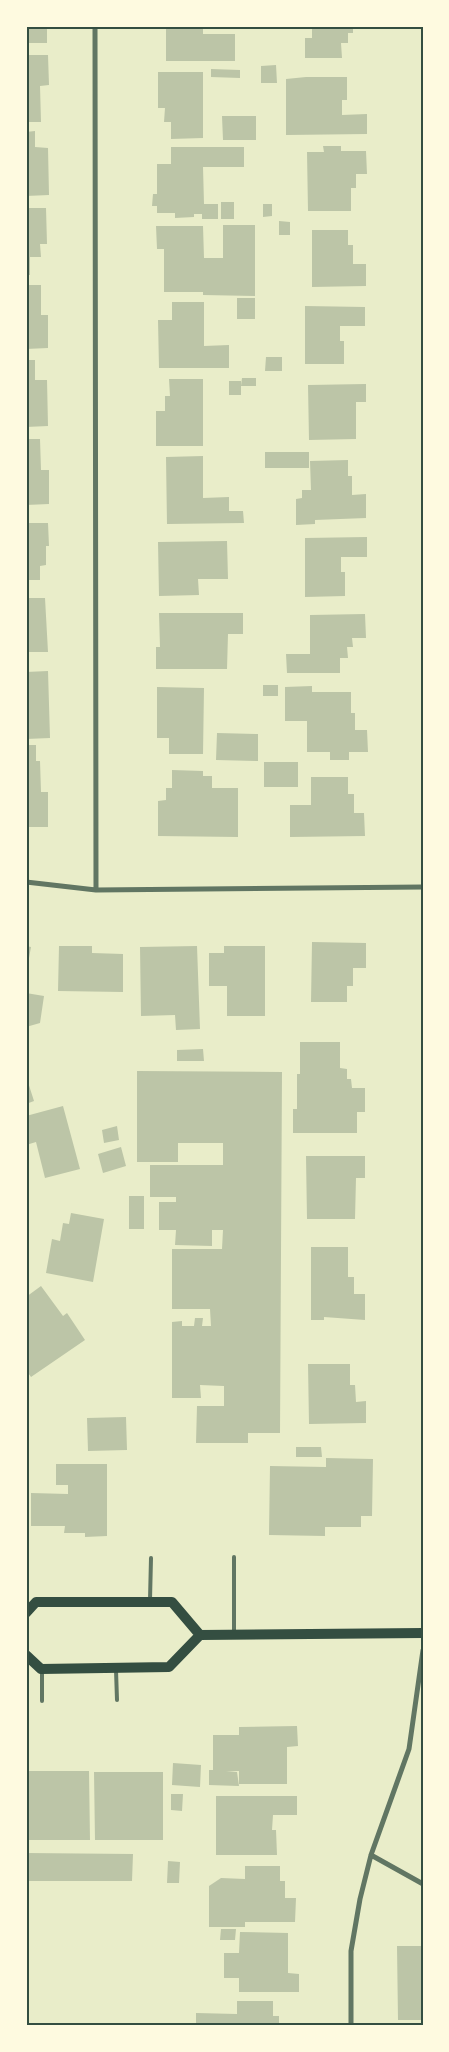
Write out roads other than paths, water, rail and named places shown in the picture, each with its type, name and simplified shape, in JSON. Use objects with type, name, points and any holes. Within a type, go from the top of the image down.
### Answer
[{"type":"main road","points":[[26,1613],[36,1602],[172,1602],[200,1635]]},
{"type":"main road","points":[[26,1655],[42,1668],[170,1667],[200,1635],[423,1633]]},
{"type":"street","points":[[96,26],[96,890]]},
{"type":"street","points":[[26,882],[96,890],[423,887]]},
{"type":"street","points":[[351,2026],[351,1951],[360,1899],[371,1855],[409,1749],[423,1650]]},
{"type":"street","points":[[371,1855],[423,1884]]},
{"type":"lane","points":[[234,1557],[234,1635]]},
{"type":"lane","points":[[150,1602],[151,1558]]},
{"type":"lane","points":[[42,1668],[42,1701]]},
{"type":"lane","points":[[116,1668],[117,1700]]}]
